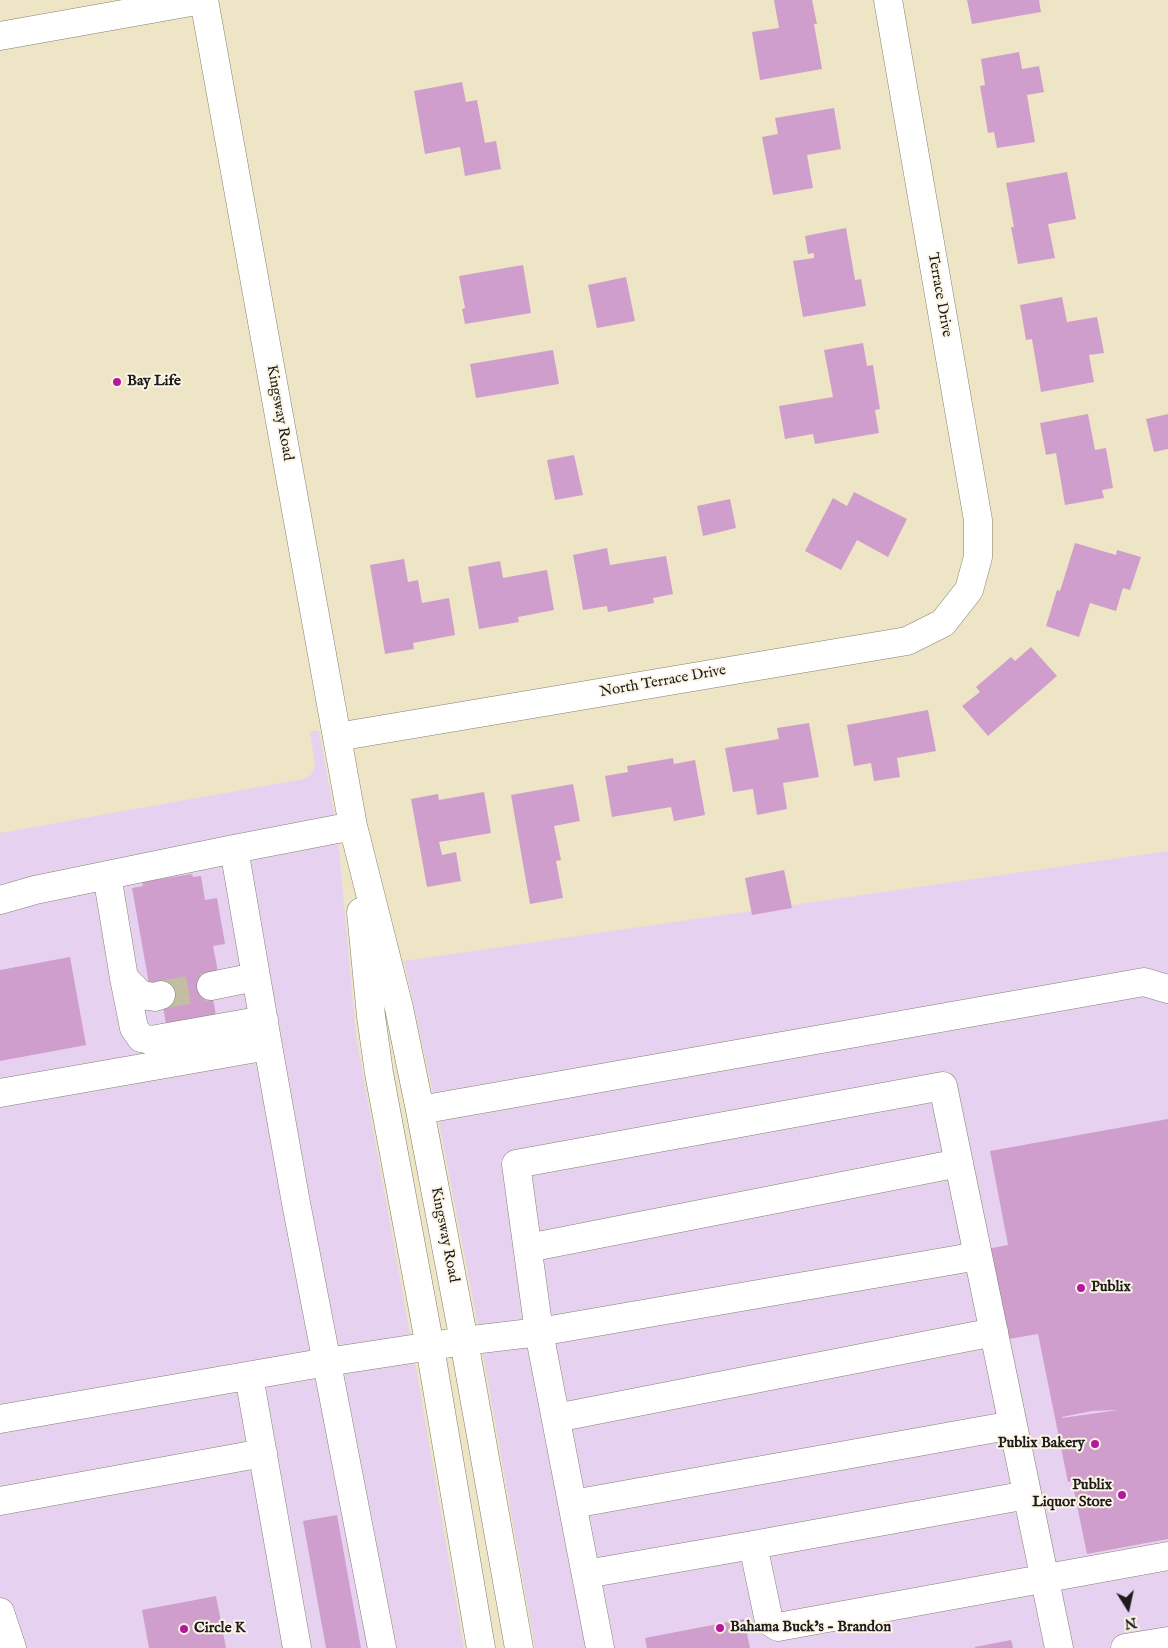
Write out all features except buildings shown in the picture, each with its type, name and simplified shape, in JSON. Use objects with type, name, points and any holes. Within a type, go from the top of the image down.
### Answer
[{"type":"street","points":[[0,36],[203,0]]},
{"type":"street","name":"Kingsway Road","points":[[203,0],[353,826],[399,1008],[420,1110],[519,1648]]},
{"type":"street","name":"Terrace Drive","points":[[888,0],[978,520],[978,557],[969,590]]},
{"type":"street","name":"North Terrace Drive","points":[[337,737],[907,641],[943,623],[969,590]]},
{"type":"street","points":[[0,900],[35,890],[353,826]]},
{"type":"street","name":"Kingsway Road","points":[[353,826],[374,1035],[430,1347],[481,1648]]},
{"type":"street","points":[[234,849],[255,978],[326,1362],[382,1648]]},
{"type":"street","points":[[107,875],[134,1028],[141,1038],[151,1040],[266,1033]]},
{"type":"street","points":[[124,978],[141,995],[155,997],[161,995]]},
{"type":"street","points":[[211,986],[255,978]]},
{"type":"street","points":[[420,1110],[1144,982],[1168,990]]},
{"type":"street","points":[[0,1093],[266,1033]]},
{"type":"street","points":[[600,1648],[539,1332],[516,1164],[943,1086],[1059,1648]]},
{"type":"street","points":[[528,1248],[959,1163]]},
{"type":"street","points":[[0,1420],[326,1362],[464,1341],[539,1332],[978,1256]]},
{"type":"street","points":[[556,1418],[994,1332]]},
{"type":"street","points":[[249,1376],[297,1648]]},
{"type":"street","points":[[572,1504],[1013,1425]]},
{"type":"street","points":[[0,1500],[263,1453]]},
{"type":"street","points":[[586,1574],[1027,1495]]},
{"type":"street","points":[[754,1545],[769,1621],[778,1627],[1168,1556]]},
{"type":"street","points":[[0,1612],[12,1648]]},
{"type":"street","points":[[1125,1648],[1168,1641]]},
{"type":"shaded area","points":[[310,731],[319,731],[337,828],[356,1036],[413,1350],[464,1648],[0,1648],[0,833],[304,779],[311,775],[315,766]]},
{"type":"shaded area","points":[[1168,851],[1168,1648],[535,1648],[477,1320],[436,1107],[404,961]]},
{"type":"tunnel","points":[[161,995],[211,986]]},
{"type":"place","name":"Bay Life","points":[[117,382]]},
{"type":"place","name":"Publix","points":[[1081,1288]]},
{"type":"place","name":"Publix Bakery","points":[[1095,1444]]},
{"type":"place","name":"Publix Liquor Store","points":[[1122,1495]]},
{"type":"place","name":"Bahama Buck's - Brandon","points":[[720,1628]]},
{"type":"place","name":"Circle K","points":[[184,1629]]}]
